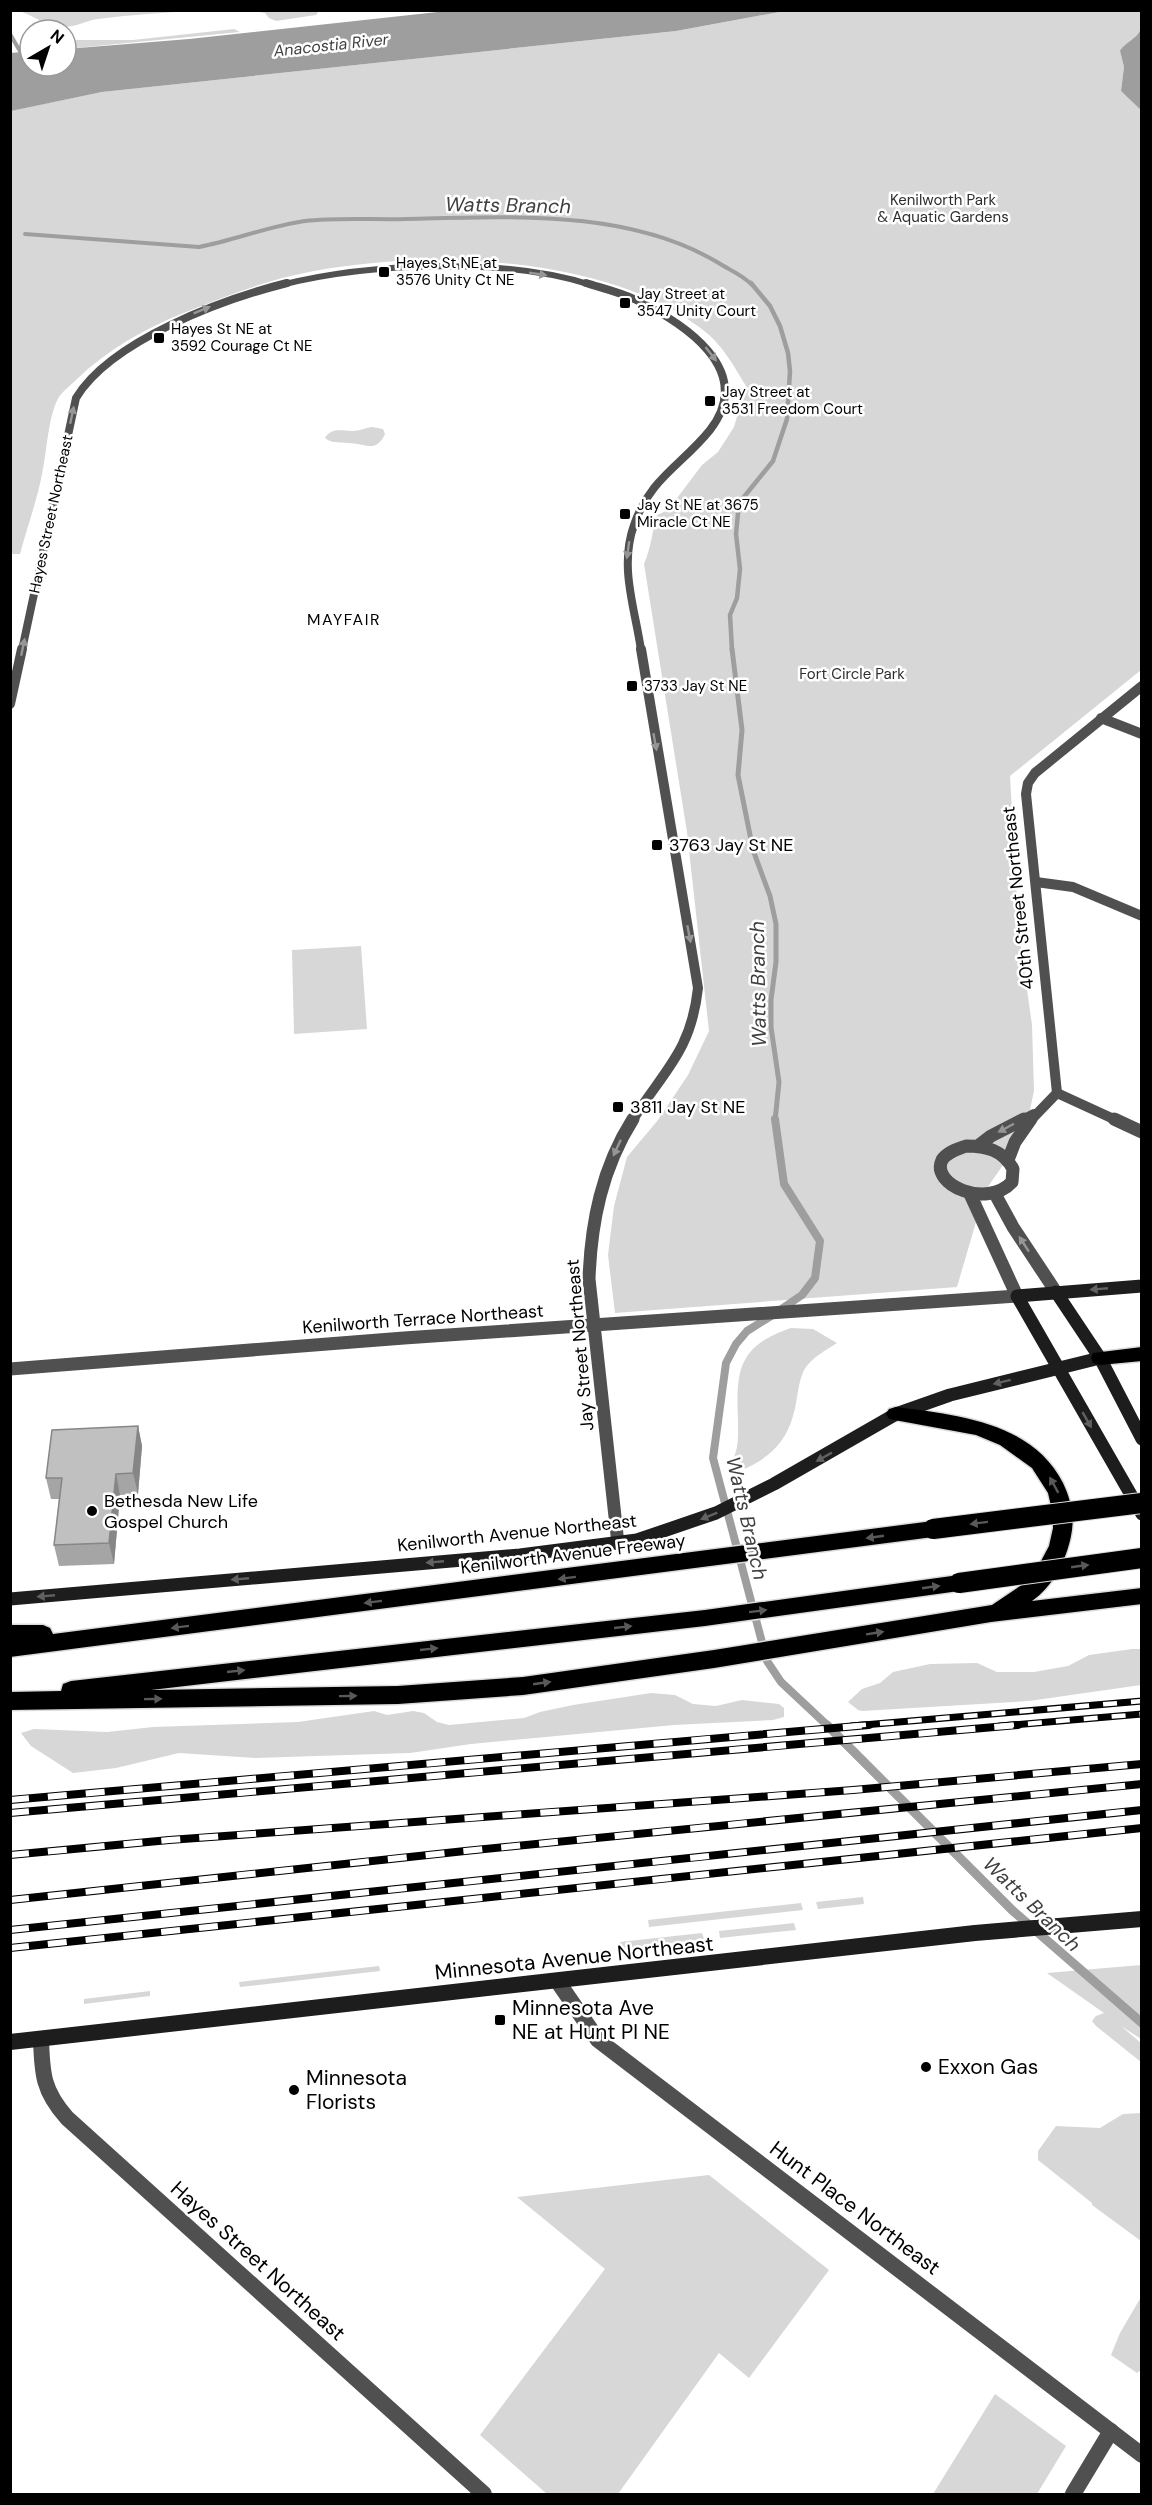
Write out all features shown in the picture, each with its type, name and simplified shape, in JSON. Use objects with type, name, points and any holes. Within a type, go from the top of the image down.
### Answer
[{"type":"highway","points":[[1100,1359],[1142,1354]]},
{"type":"highway","points":[[896,1414],[950,1421],[1007,1440],[1024,1451],[1052,1479],[1064,1509],[1060,1548],[1041,1583],[1018,1600],[991,1614]]},
{"type":"highway","name":"Kenilworth Avenue Freeway","points":[[10,1648],[1142,1503]]},
{"type":"highway","points":[[10,1696],[705,1618],[1142,1558]]},
{"type":"highway","points":[[10,1701],[398,1695],[523,1686],[714,1659],[991,1614],[1142,1596]]},
{"type":"highway","points":[[10,1634],[129,1633]]},
{"type":"main road","points":[[1142,1286],[1017,1296],[1142,1514]]},
{"type":"main road","points":[[1056,1292],[1100,1359],[1142,1440]]},
{"type":"main road","name":"Kenilworth Avenue Northeast","points":[[10,1599],[520,1555],[618,1544],[680,1527],[716,1513],[774,1484],[896,1414],[950,1395],[1100,1359]]},
{"type":"main road","name":"Minnesota Avenue Northeast","points":[[10,2042],[1005,1931],[1142,1919]]},
{"type":"street","name":"Hayes Street Northeast","points":[[10,704],[74,403],[85,384],[132,347],[174,322],[231,299],[288,283],[347,272],[408,267],[480,267],[544,275],[602,289],[647,306],[688,330],[714,356],[725,383],[722,409],[705,437],[669,469],[647,496]]},
{"type":"street","name":"Jay Street Northeast","points":[[618,1544],[589,1258],[594,1217],[604,1178],[627,1128],[646,1099],[674,1065],[686,1044],[697,1002],[693,955],[652,726],[636,612],[626,572],[632,530],[647,496]]},
{"type":"street","name":"40th Street Northeast","points":[[1057,1093],[1026,794],[1028,783],[1035,772],[1142,686]]},
{"type":"street","points":[[1101,718],[1142,734]]},
{"type":"street","points":[[1036,882],[1067,885],[1142,916]]},
{"type":"street","points":[[1008,1160],[1010,1150],[1036,1113],[1057,1093],[1142,1132]]},
{"type":"street","points":[[978,1146],[991,1136],[1036,1113]]},
{"type":"street","points":[[966,1146],[990,1149],[1008,1160],[1013,1167],[1014,1175],[1011,1183],[995,1194],[970,1194],[949,1184],[942,1176],[940,1168],[947,1154],[966,1146]]},
{"type":"street","points":[[970,1194],[1017,1296]]},
{"type":"street","points":[[995,1194],[1013,1227],[1056,1292]]},
{"type":"street","name":"Kenilworth Terrace Northeast","points":[[10,1369],[393,1339],[1017,1296]]},
{"type":"street","name":"Hunt Place Northeast","points":[[558,1982],[597,2040],[1142,2455]]},
{"type":"street","name":"Hayes Street Northeast","points":[[41,2039],[42,2073],[50,2099],[68,2118],[484,2494]]},
{"type":"street","points":[[1073,2494],[1111,2431]]},
{"type":"green space","points":[[19,11],[191,11],[98,19],[78,25],[78,18],[35,18]]},
{"type":"green space","points":[[252,11],[319,11],[316,15],[276,21],[265,13]]},
{"type":"green space","points":[[785,11],[1141,11],[1140,33],[1120,51],[1124,67],[1121,91],[1142,110],[1141,670],[1010,776],[1019,933],[1032,1025],[1034,1091],[1025,1133],[985,1191],[957,1287],[615,1313],[608,1255],[614,1206],[627,1157],[658,1120],[688,1075],[709,1031],[687,832],[644,564],[657,515],[668,510],[702,465],[718,452],[734,427],[746,386],[729,358],[714,340],[668,307],[622,287],[571,273],[517,264],[462,260],[356,265],[293,275],[231,294],[156,325],[100,359],[65,390],[59,397],[52,414],[40,484],[20,554],[11,554],[10,111],[102,92],[676,31]]},
{"type":"green space","points":[[234,29],[240,32],[78,48],[78,40],[133,40]]},
{"type":"green space","points":[[372,427],[383,429],[385,434],[382,440],[374,446],[333,442],[325,438],[334,431],[355,431]]},
{"type":"green space","points":[[361,946],[367,1029],[294,1034],[292,950]]},
{"type":"green space","points":[[791,1328],[813,1329],[837,1343],[815,1358],[804,1370],[793,1416],[781,1442],[768,1455],[744,1469],[738,1466],[734,1457],[738,1439],[738,1387],[744,1362],[750,1352],[760,1343]]},
{"type":"green space","points":[[1141,1649],[1141,1685],[1029,1701],[862,1711],[848,1702],[862,1689],[880,1683],[893,1672],[930,1664],[977,1663],[997,1672],[1034,1672],[1068,1666],[1089,1655]]},
{"type":"green space","points":[[651,1693],[675,1695],[693,1704],[716,1706],[742,1700],[779,1704],[784,1708],[784,1717],[773,1720],[674,1725],[471,1744],[410,1753],[255,1758],[179,1753],[116,1768],[73,1773],[31,1746],[21,1733],[34,1729],[107,1732],[153,1727],[298,1722],[374,1711],[387,1715],[413,1711],[424,1713],[437,1722],[449,1725],[524,1718],[573,1705]]},
{"type":"green space","points":[[863,1897],[864,1904],[818,1909],[816,1902]]},
{"type":"green space","points":[[801,1903],[803,1910],[649,1927],[648,1920]]},
{"type":"green space","points":[[794,1923],[796,1930],[720,1938],[719,1931]]},
{"type":"green space","points":[[702,1933],[704,1939],[621,1949],[620,1942]]},
{"type":"green space","points":[[1141,1965],[1141,2039],[1121,2026],[1141,2043],[1141,2062],[1092,2021],[1096,2016],[1104,2013],[1047,1973]]},
{"type":"green space","points":[[379,1966],[380,1971],[240,1987],[239,1982]]},
{"type":"green space","points":[[150,1991],[150,1996],[84,2004],[84,1999]]},
{"type":"green space","points":[[1142,2113],[1141,2241],[1092,2205],[1038,2160],[1038,2151],[1056,2126],[1100,2128],[1123,2114]]},
{"type":"green space","points":[[709,2175],[829,2270],[749,2378],[719,2353],[618,2494],[547,2494],[480,2435],[605,2269],[517,2197]]},
{"type":"green space","points":[[1141,2297],[1141,2370],[1137,2373],[1111,2355],[1120,2333]]},
{"type":"green space","points":[[995,2394],[1066,2446],[1037,2494],[933,2494]]},
{"type":"water","name":"Anacostia River","points":[[456,10],[785,11],[676,31],[102,92],[11,111],[11,53],[18,52],[18,78],[78,78],[78,48],[189,39]]},
{"type":"water","points":[[1141,28],[1142,110],[1121,91],[1124,67],[1120,51],[1138,35]]},
{"type":"building","name":"Bethesda New Life Gospel Church","points":[[138,1426],[133,1473],[116,1474],[109,1543],[54,1545],[62,1478],[46,1478],[52,1430]]},
{"type":"waterway","points":[[10,34],[18,48]]},
{"type":"waterway","name":"Watts Branch","points":[[25,234],[199,247],[278,226],[317,220],[486,217],[569,220],[648,233],[686,247],[738,274],[752,285]]},
{"type":"waterway","name":"Watts Branch","points":[[732,650],[730,615],[737,598],[740,569],[736,534],[739,503],[773,461],[787,419],[790,371],[788,353],[780,326],[770,306],[751,283]]},
{"type":"waterway","name":"Watts Branch","points":[[732,649],[742,730],[738,775],[753,850],[770,896],[776,924],[776,962],[771,1000],[771,1027],[779,1082],[775,1120]]},
{"type":"waterway","name":"Watts Branch","points":[[775,1120],[784,1184],[820,1241],[815,1278],[802,1295],[780,1310]]},
{"type":"waterway","name":"Watts Branch","points":[[771,1316],[747,1331],[736,1344],[726,1363],[713,1458],[767,1661],[781,1682],[828,1726]]},
{"type":"waterway","name":"Watts Branch","points":[[828,1726],[1012,1910],[1142,2023]]},
{"type":"railway","points":[[852,1726],[1142,1701]]},
{"type":"railway","points":[[1000,1726],[1142,1714]]},
{"type":"railway","points":[[10,1800],[869,1725]]},
{"type":"railway","points":[[10,1813],[1018,1725]]},
{"type":"railway","points":[[10,1855],[169,1840],[853,1790],[1142,1764]]},
{"type":"railway","points":[[10,1900],[465,1851],[1142,1784]]},
{"type":"railway","points":[[10,1930],[1142,1810]]},
{"type":"railway","points":[[10,1948],[1142,1828]]},
{"type":"place","name":"Hayes St NE at 3576 Unity Ct NE","points":[[384,272]]},
{"type":"place","name":"Jay Street at 3547 Unity Court","points":[[625,303]]},
{"type":"place","name":"Hayes St NE at 3592 Courage Ct NE","points":[[159,338]]},
{"type":"place","name":"Jay Street at 3531 Freedom Court","points":[[710,401]]},
{"type":"place","name":"Jay St NE at 3675 Miracle Ct NE","points":[[625,514]]},
{"type":"place","name":"3733 Jay St NE","points":[[632,686]]},
{"type":"place","name":"3763 Jay St NE","points":[[657,845]]},
{"type":"place","name":"3811 Jay St NE","points":[[618,1107]]},
{"type":"place","name":"Bethesda New Life Gospel Church","points":[[92,1511]]},
{"type":"place","name":"Minnesota Ave NE at Hunt Pl NE","points":[[500,2020]]},
{"type":"place","name":"Exxon Gas","points":[[926,2067]]},
{"type":"place","name":"Minnesota Florists","points":[[294,2090]]},
{"type":"district","name":"MAYFAIR","points":[[344,619]]},
{"type":"park label","name":"Kenilworth Park & Aquatic Gardens","points":[[943,208]]},
{"type":"park label","name":"Fort Circle Park","points":[[852,674]]}]
